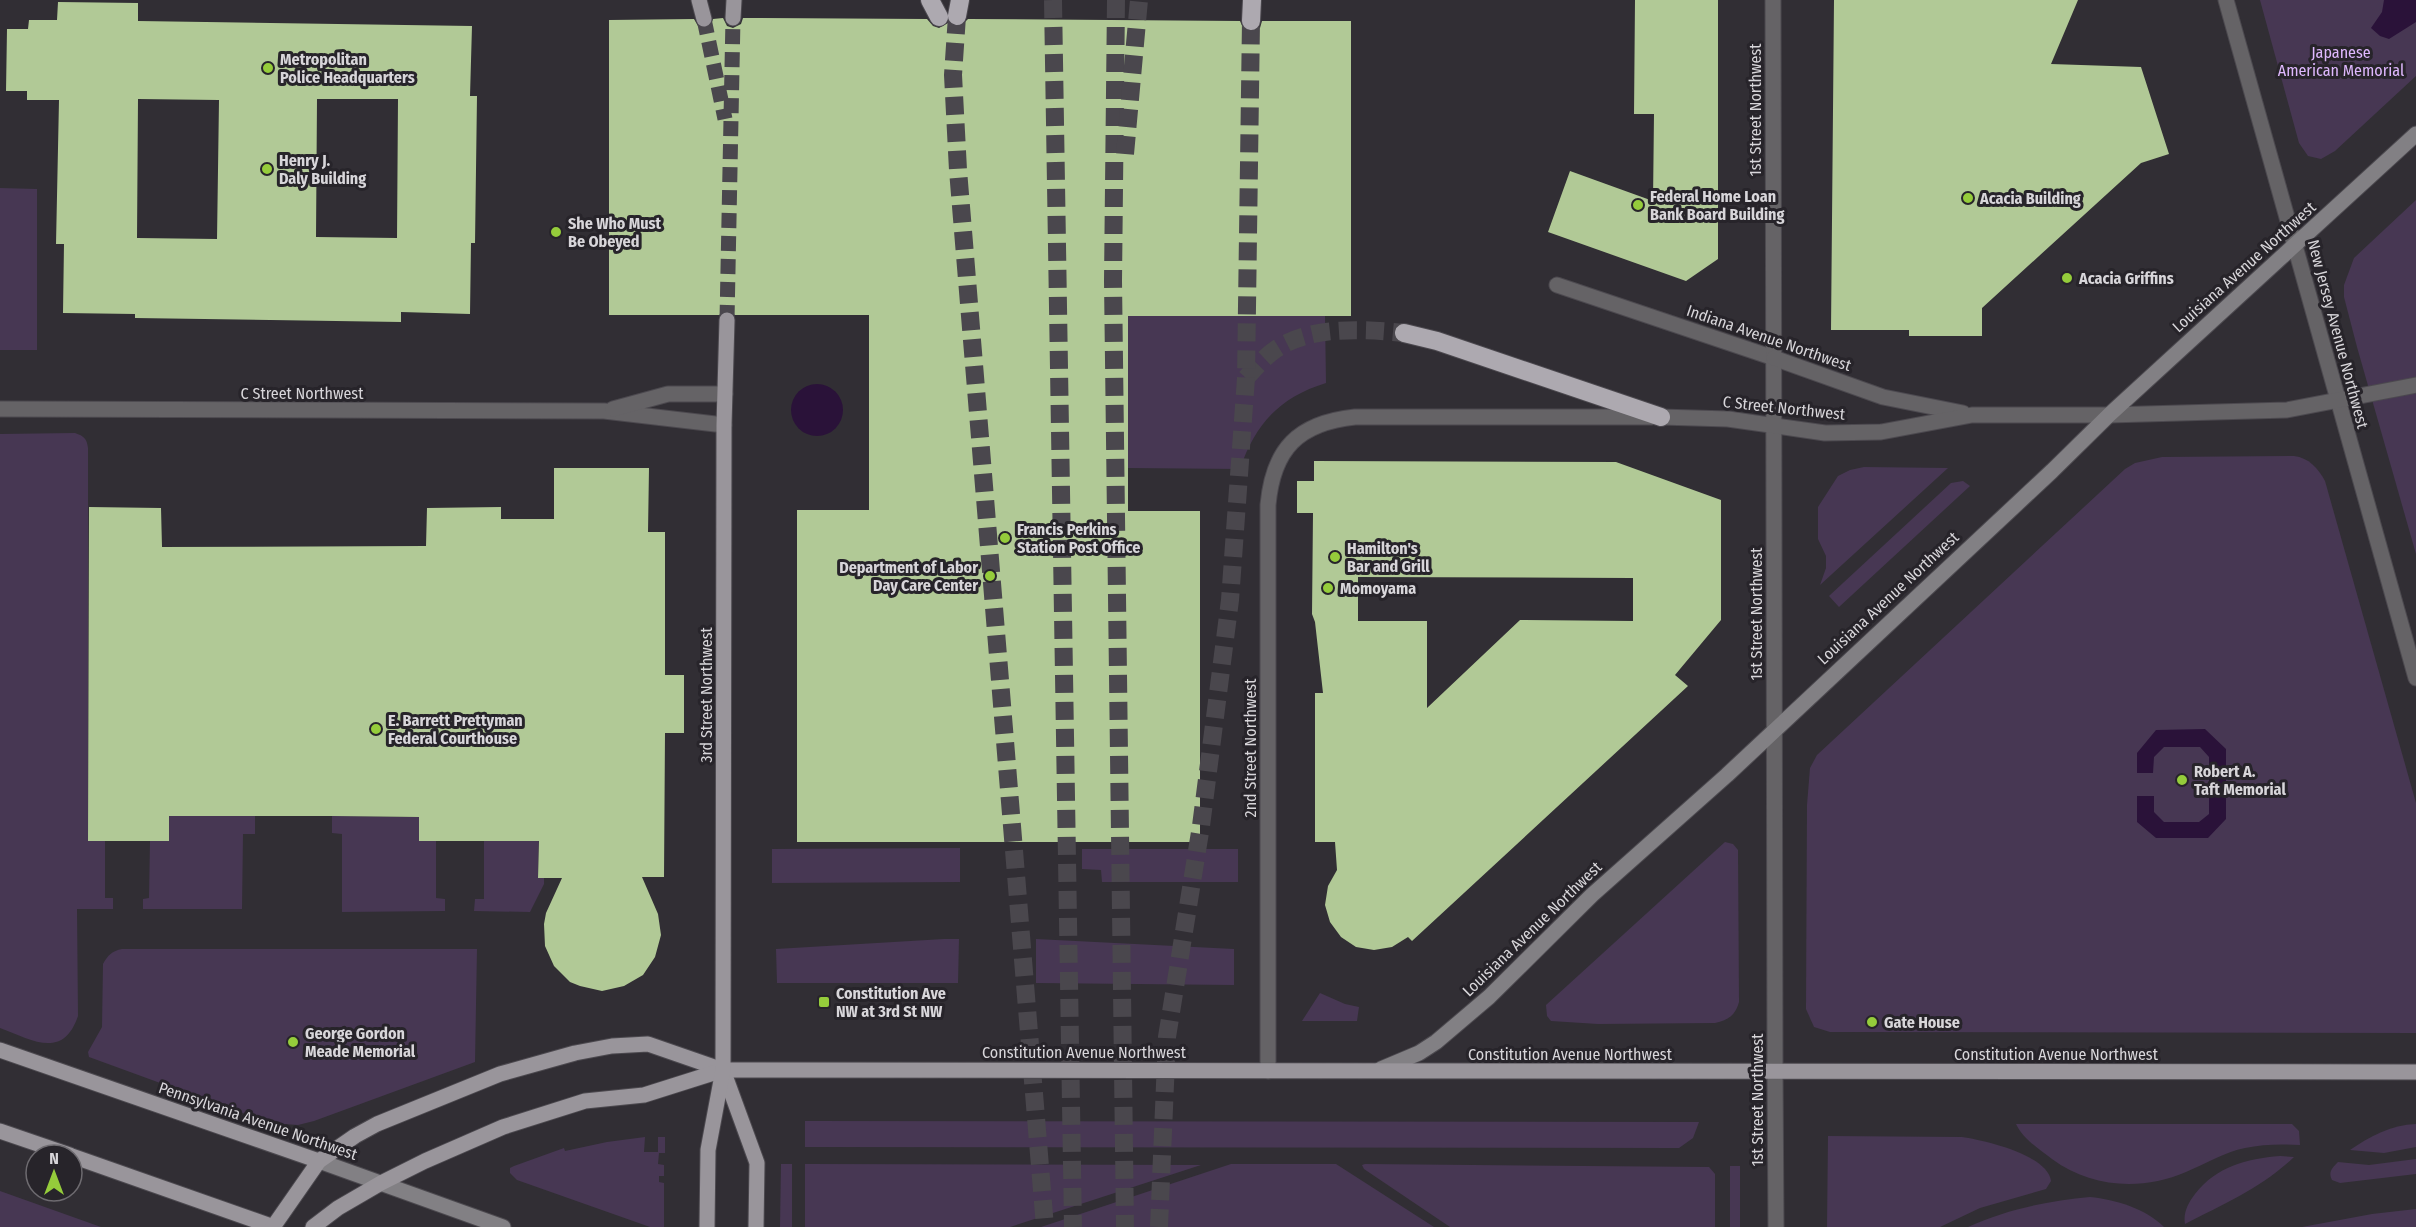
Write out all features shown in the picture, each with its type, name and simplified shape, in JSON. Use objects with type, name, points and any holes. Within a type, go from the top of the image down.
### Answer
[{"type":"highway","points":[[930,0],[952,11]]},
{"type":"highway","points":[[1251,21],[1252,0]]},
{"type":"highway","points":[[1404,333],[1437,340],[1661,417]]},
{"type":"main road","points":[[699,0],[704,19]]},
{"type":"main road","points":[[733,18],[734,0]]},
{"type":"main road","name":"Louisiana Avenue Northwest","points":[[1374,1072],[1396,1065],[1419,1053],[1452,1030],[1489,997],[1592,895],[2052,471],[2109,415],[2416,134]]},
{"type":"main road","name":"3rd Street Northwest","points":[[707,1227],[708,1150],[723,1070],[724,425],[727,320]]},
{"type":"main road","name":"Constitution Avenue Northwest","points":[[274,1227],[319,1161],[377,1124],[500,1074],[575,1053],[612,1046],[648,1044],[723,1070]]},
{"type":"main road","name":"Pennsylvania Avenue Northwest","points":[[0,1050],[503,1227]]},
{"type":"main road","name":"3rd Street Northwest","points":[[723,1070],[757,1163],[756,1227]]},
{"type":"main road","name":"Constitution Avenue Northwest","points":[[313,1227],[338,1208],[425,1161],[544,1113],[585,1101],[644,1095],[723,1070],[2416,1072]]},
{"type":"main road","points":[[0,1131],[36,1143]]},
{"type":"main road","points":[[84,1160],[274,1227]]},
{"type":"street","name":"1st Street Northwest","points":[[1773,0],[1776,1227]]},
{"type":"street","name":"New Jersey Avenue Northwest","points":[[2226,0],[2273,176],[2295,246],[2416,678]]},
{"type":"street","name":"Indiana Avenue Northwest","points":[[1557,285],[1883,397],[1972,415]]},
{"type":"street","name":"C Street Northwest","points":[[1300,434],[1324,422],[1355,417],[1661,417],[1728,419],[1825,433],[1881,432],[1972,415],[2109,415],[2287,410],[2416,385]]},
{"type":"street","name":"C Street Northwest","points":[[604,411],[668,394],[725,394]]},
{"type":"street","name":"C Street Northwest","points":[[0,409],[604,411],[724,425]]},
{"type":"street","name":"2nd Street Northwest","points":[[1268,1071],[1268,505],[1274,469],[1281,456],[1300,434]]},
{"type":"green space","name":"Japanese American Memorial","points":[[2260,0],[2416,0],[2416,76],[2335,151],[2321,159],[2308,156],[2299,143]]},
{"type":"green space","points":[[0,188],[37,189],[37,350],[0,350]]},
{"type":"green space","points":[[2416,200],[2416,554],[2357,347],[2344,297],[2344,285],[2354,258]]},
{"type":"green space","points":[[1128,316],[1325,316],[1326,383],[1295,396],[1271,414],[1253,439],[1240,469],[1128,468]]},
{"type":"green space","points":[[75,433],[84,438],[88,448],[88,840],[105,841],[105,898],[113,898],[113,909],[77,909],[78,1016],[72,1030],[64,1038],[45,1043],[0,1028],[0,434]]},
{"type":"green space","points":[[2294,456],[2312,464],[2325,481],[2416,803],[2416,1033],[1830,1032],[1814,1027],[1806,1009],[1807,805],[1810,768],[1817,755],[2125,469],[2135,463],[2162,457]]},
{"type":"green space","points":[[1864,467],[1948,468],[1820,585],[1826,568],[1826,556],[1818,539],[1818,507],[1838,476]]},
{"type":"green space","points":[[1963,481],[1970,486],[1839,607],[1829,596],[1951,483]]},
{"type":"green space","points":[[169,816],[255,816],[255,834],[243,834],[242,909],[143,909],[143,899],[149,898],[150,841],[169,840]]},
{"type":"green space","points":[[332,816],[419,817],[420,841],[436,841],[436,898],[445,899],[445,911],[342,912],[342,834],[332,833]]},
{"type":"green space","points":[[501,831],[539,832],[538,878],[544,878],[544,884],[530,912],[474,911],[475,899],[484,899],[484,841],[500,841]]},
{"type":"green space","points":[[1725,842],[1733,844],[1738,850],[1739,1002],[1733,1014],[1715,1023],[1598,1024],[1551,1021],[1547,1016],[1546,1005]]},
{"type":"green space","points":[[960,848],[960,882],[772,883],[772,849]]},
{"type":"green space","points":[[1082,849],[1238,849],[1238,882],[1102,882],[1101,870],[1082,869]]},
{"type":"green space","points":[[959,939],[958,983],[777,983],[776,949]]},
{"type":"green space","points":[[1036,939],[1234,949],[1234,985],[1036,983]]},
{"type":"green space","points":[[122,949],[477,949],[475,1062],[314,1121],[298,1125],[270,1123],[89,1057],[88,1052],[102,1027],[103,964],[111,954]]},
{"type":"green space","points":[[1320,993],[1345,1004],[1359,1007],[1357,1021],[1302,1021]]},
{"type":"green space","points":[[805,1121],[1699,1122],[1693,1138],[1679,1148],[805,1147]]},
{"type":"green space","points":[[2016,1124],[2292,1124],[2299,1131],[2300,1145],[2245,1148],[2169,1178],[2135,1184],[2117,1184],[2083,1176],[2067,1169],[2032,1143]]},
{"type":"green space","points":[[2416,1124],[2416,1147],[2384,1153],[2350,1150],[2381,1132]]},
{"type":"green space","points":[[1828,1136],[1972,1139],[1999,1145],[2027,1156],[2047,1172],[2051,1181],[2046,1189],[1980,1208],[1940,1227],[1827,1227]]},
{"type":"green space","points":[[645,1137],[644,1152],[658,1152],[658,1137],[665,1137],[665,1153],[659,1153],[658,1164],[664,1165],[664,1176],[659,1176],[659,1182],[664,1183],[664,1227],[650,1227],[517,1180],[510,1173],[510,1168],[514,1166],[564,1148],[565,1151]]},
{"type":"green space","points":[[2280,1156],[2294,1157],[2256,1186],[2185,1224],[2185,1212],[2190,1201],[2213,1177],[2223,1170],[2244,1162]]},
{"type":"green space","points":[[2416,1159],[2416,1174],[2340,1183],[2332,1180],[2330,1175],[2338,1162],[2369,1165]]},
{"type":"green space","points":[[781,1164],[792,1164],[792,1227],[780,1227]]},
{"type":"green space","points":[[805,1164],[1201,1165],[1010,1227],[805,1227]]},
{"type":"green space","points":[[1231,1164],[1336,1164],[1434,1227],[1041,1227]]},
{"type":"green space","points":[[1362,1165],[1709,1167],[1715,1174],[1715,1227],[1450,1227],[1364,1169]]},
{"type":"green space","points":[[1730,1166],[1740,1166],[1740,1227],[1730,1227]]},
{"type":"green space","points":[[0,1191],[24,1200],[24,1203],[34,1203],[101,1227],[0,1227]]},
{"type":"green space","points":[[2090,1197],[2130,1206],[2148,1215],[2164,1227],[1968,1227],[1998,1215],[2028,1207]]},
{"type":"green space","points":[[2416,1209],[2416,1227],[2302,1227],[2372,1214]]},
{"type":"shaded area","points":[[2384,0],[2416,0],[2416,22],[2389,39],[2380,36],[2371,28],[2382,12]]},
{"type":"shaded area","points":[[812,384],[822,384],[831,388],[839,396],[843,410],[839,424],[831,432],[822,436],[812,436],[803,432],[795,424],[791,415],[791,405],[795,396],[803,388]]},
{"type":"shaded area","points":[[2205,729],[2226,749],[2226,819],[2208,838],[2156,838],[2137,822],[2137,796],[2154,796],[2154,812],[2164,822],[2199,822],[2209,814],[2209,757],[2200,747],[2164,747],[2154,757],[2153,773],[2137,773],[2137,753],[2156,730]]},
{"type":"building","name":"Federal Home Loan Bank Board Building","points":[[1635,0],[1718,0],[1718,259],[1686,281],[1548,232],[1570,171],[1653,201],[1654,114],[1634,114]]},
{"type":"building","name":"Acacia Building","points":[[1834,0],[2078,0],[2051,64],[2141,67],[2169,154],[2141,163],[1982,308],[1982,336],[1909,336],[1909,330],[1831,330]]},
{"type":"building","name":"Henry J. Daly Building","points":[[58,2],[138,3],[138,21],[472,26],[470,96],[477,96],[475,243],[471,243],[470,314],[401,312],[401,322],[135,318],[135,314],[63,313],[64,244],[56,244],[59,100],[27,100],[27,91],[6,91],[7,29],[28,29],[29,20],[57,20]],"holes":[[[138,99],[219,100],[217,239],[137,238]],[[317,99],[398,99],[397,238],[316,237]]]},
{"type":"building","points":[[723,18],[727,26],[733,28],[741,24],[743,18],[927,19],[933,26],[939,28],[948,23],[954,27],[960,27],[968,19],[1240,21],[1244,30],[1251,32],[1260,28],[1262,21],[1351,21],[1351,316],[1128,316],[1128,511],[1200,511],[1200,842],[797,842],[797,510],[869,510],[869,315],[735,315],[727,310],[719,315],[609,315],[609,20],[694,19],[698,26],[706,28],[711,25],[713,19]]},
{"type":"building","points":[[1314,461],[1616,462],[1721,500],[1721,620],[1675,675],[1688,686],[1412,941],[1408,937],[1392,947],[1374,950],[1356,947],[1341,937],[1330,922],[1325,905],[1328,886],[1337,870],[1335,842],[1315,842],[1315,693],[1323,693],[1315,622],[1312,614],[1313,513],[1297,513],[1297,481],[1314,481]],"holes":[[[1358,577],[1633,578],[1633,621],[1520,620],[1427,708],[1427,621],[1358,621]]]},
{"type":"building","name":"E. Barrett Prettyman Federal Courthouse","points":[[554,468],[649,468],[648,532],[665,532],[665,675],[684,675],[684,733],[665,733],[664,877],[642,877],[658,914],[661,935],[655,957],[643,975],[624,986],[602,991],[570,982],[554,966],[545,946],[544,924],[546,913],[562,878],[538,878],[539,841],[419,841],[419,817],[169,816],[169,841],[88,841],[89,507],[161,508],[162,547],[426,546],[427,508],[501,507],[501,519],[554,519]]},
{"type":"tunnel","points":[[1053,0],[1073,1227]]},
{"type":"tunnel","points":[[1116,0],[1113,281],[1125,1227]]},
{"type":"tunnel","points":[[1125,154],[1139,0]]},
{"type":"tunnel","points":[[957,16],[953,75],[958,170],[1045,1227]]},
{"type":"tunnel","points":[[727,320],[733,18]]},
{"type":"tunnel","points":[[704,19],[725,119]]},
{"type":"tunnel","points":[[1159,1227],[1167,1037],[1201,826],[1230,600],[1246,378],[1251,21]]},
{"type":"tunnel","points":[[1246,378],[1272,352],[1302,337],[1353,330],[1404,333]]},
{"type":"place","name":"Metropolitan Police Headquarters","points":[[268,68]]},
{"type":"place","name":"Henry J. Daly Building","points":[[267,169]]},
{"type":"place","name":"Acacia Building","points":[[1968,198]]},
{"type":"place","name":"Federal Home Loan Bank Board Building","points":[[1638,205]]},
{"type":"place","name":"She Who Must Be Obeyed","points":[[556,232]]},
{"type":"place","name":"Acacia Griffins","points":[[2067,278]]},
{"type":"place","name":"Francis Perkins Station Post Office","points":[[1005,538]]},
{"type":"place","name":"Hamilton's Bar and Grill","points":[[1335,557]]},
{"type":"place","name":"Department of Labor Day Care Center","points":[[990,576]]},
{"type":"place","name":"Momoyama","points":[[1328,588]]},
{"type":"place","name":"E. Barrett Prettyman Federal Courthouse","points":[[376,729]]},
{"type":"place","name":"Robert A. Taft Memorial","points":[[2182,780]]},
{"type":"place","name":"Constitution Ave NW at 3rd St NW","points":[[824,1002]]},
{"type":"place","name":"Gate House","points":[[1872,1022]]},
{"type":"place","name":"George Gordon Meade Memorial","points":[[293,1042]]}]
